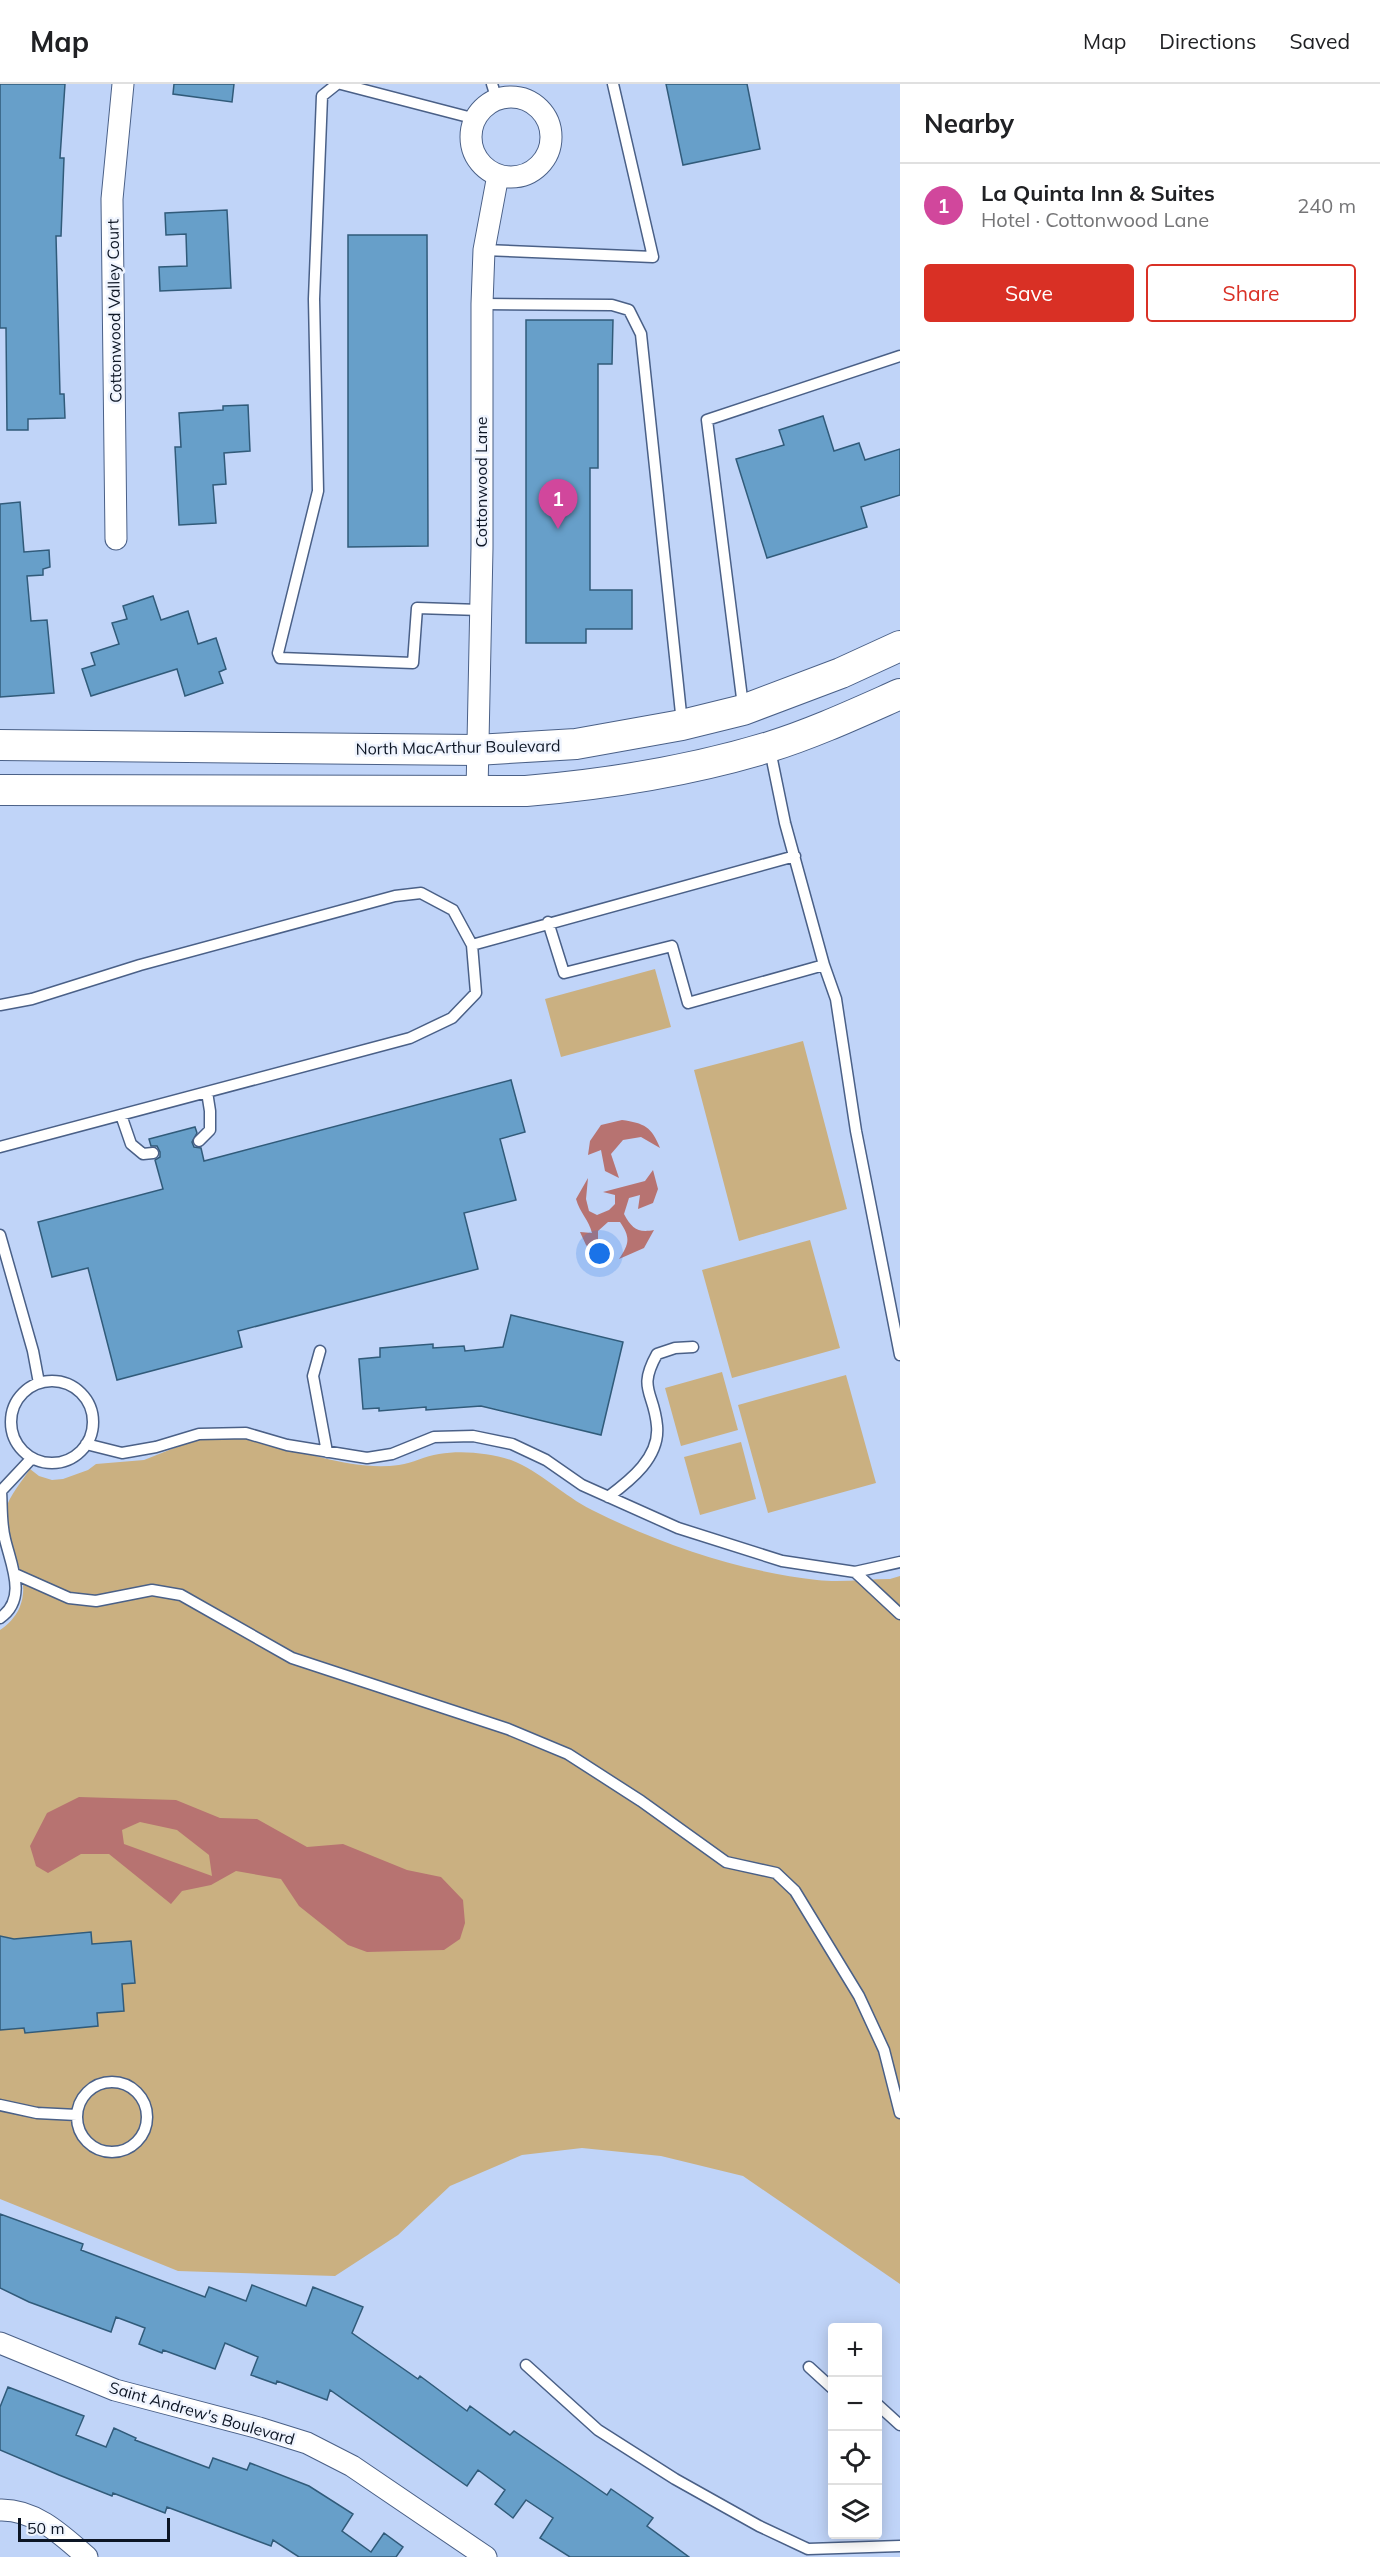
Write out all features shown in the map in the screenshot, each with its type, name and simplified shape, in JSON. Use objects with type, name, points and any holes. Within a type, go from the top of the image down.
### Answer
[{"type":"main road","name":"North MacArthur Boulevard","points":[[0,745],[476,750],[576,744],[682,725],[743,710],[841,674],[900,646]]},
{"type":"main road","points":[[0,790],[526,791],[629,780],[717,761],[769,747],[824,728],[900,694]]},
{"type":"street","name":"Cottonwood Valley Court","points":[[116,539],[112,199],[123,84]]},
{"type":"street","points":[[494,92],[522,98],[533,104],[543,113],[549,124],[551,136],[549,149],[544,160],[535,170],[511,177],[498,175],[486,168],[477,158],[472,145],[472,132],[476,119],[494,92]]},
{"type":"street","name":"Cottonwood Lane","points":[[477,791],[482,304],[484,250],[498,175]]},
{"type":"street","name":"Saint Andrew's Boulevard","points":[[0,2343],[115,2390],[307,2443],[352,2466],[486,2557]]},
{"type":"street","points":[[0,2510],[12,2510],[52,2526],[87,2557]]},
{"type":"lane","points":[[476,119],[339,84],[322,96],[314,299],[318,491],[278,653],[280,658],[413,663],[417,608],[480,610]]},
{"type":"lane","points":[[484,250],[653,257],[613,84]]},
{"type":"lane","points":[[482,304],[612,305],[629,310],[641,334],[682,725]]},
{"type":"lane","points":[[743,710],[707,420],[900,356]]},
{"type":"lane","points":[[769,747],[785,823],[824,965],[836,999],[856,1131],[900,1355]]},
{"type":"lane","points":[[472,945],[548,922],[795,856]]},
{"type":"lane","points":[[0,1005],[32,999],[140,965],[394,896],[421,893],[453,910],[472,945],[476,993],[452,1018],[410,1038],[0,1147]]},
{"type":"lane","points":[[548,922],[564,973],[672,946],[688,1003],[824,965]]},
{"type":"lane","points":[[199,1141],[210,1130],[207,1092]]},
{"type":"lane","points":[[121,1115],[131,1144],[143,1154],[153,1153]]},
{"type":"lane","points":[[0,1235],[33,1351],[39,1383]]},
{"type":"lane","points":[[608,1497],[630,1481],[644,1466],[653,1447],[657,1427],[646,1385],[650,1366],[657,1354],[675,1348],[693,1347]]},
{"type":"lane","points":[[320,1351],[313,1376],[327,1452]]},
{"type":"lane","points":[[51,1380],[64,1382],[75,1388],[84,1396],[93,1420],[86,1444],[68,1460],[43,1462],[32,1458],[21,1449],[14,1438],[11,1418],[18,1399],[27,1389],[51,1380]]},
{"type":"lane","points":[[86,1444],[122,1453],[156,1447],[199,1434],[246,1433],[327,1452],[367,1458],[392,1454],[434,1437],[473,1436],[512,1443],[546,1460],[582,1485],[678,1528],[782,1561],[855,1572],[900,1562]]},
{"type":"lane","points":[[0,1618],[9,1612],[17,1583],[4,1537],[1,1491],[32,1458]]},
{"type":"lane","points":[[855,1572],[900,1614]]},
{"type":"lane","points":[[15,1574],[69,1598],[96,1601],[152,1590],[181,1596],[292,1659],[497,1725],[568,1754],[641,1801],[726,1862],[777,1873],[795,1891],[859,1996],[884,2050],[900,2113]]},
{"type":"lane","points":[[116,2082],[135,2091],[143,2100],[147,2116],[146,2128],[133,2146],[123,2151],[106,2152],[88,2143],[80,2133],[76,2115],[80,2103],[90,2089],[102,2083],[116,2082]]},
{"type":"lane","points":[[0,2104],[37,2113],[76,2115]]},
{"type":"lane","points":[[526,2365],[598,2430],[675,2479],[759,2526],[808,2549],[900,2542]]},
{"type":"lane","points":[[809,2367],[828,2384]]},
{"type":"lane","points":[[882,2409],[900,2425]]},
{"type":"shaded area","points":[[655,969],[671,1027],[561,1057],[545,999]]},
{"type":"shaded area","points":[[803,1041],[847,1209],[739,1241],[694,1070]]},
{"type":"shaded area","points":[[622,1120],[646,1127],[654,1135],[660,1148],[641,1137],[623,1140],[611,1154],[619,1178],[605,1171],[601,1150],[588,1155],[590,1141],[601,1125]]},
{"type":"shaded area","points":[[653,1170],[658,1189],[653,1203],[638,1209],[640,1195],[629,1198],[624,1214],[636,1229],[654,1230],[644,1248],[619,1259],[627,1245],[626,1232],[620,1222],[608,1222],[598,1231],[598,1242],[607,1252],[606,1266],[586,1245],[580,1232],[592,1233],[576,1199],[588,1178],[586,1199],[589,1211],[597,1215],[609,1210],[615,1204],[615,1195],[603,1192],[645,1181]]},
{"type":"shaded area","points":[[810,1240],[840,1348],[732,1378],[702,1270]]},
{"type":"shaded area","points":[[722,1372],[738,1430],[681,1446],[665,1388]]},
{"type":"shaded area","points":[[846,1375],[876,1483],[768,1513],[738,1405]]},
{"type":"shaded area","points":[[202,1437],[257,1440],[332,1460],[365,1465],[399,1465],[448,1453],[466,1452],[494,1456],[522,1465],[592,1510],[619,1523],[702,1555],[759,1570],[826,1581],[890,1579],[900,1576],[900,2284],[743,2176],[661,2156],[582,2148],[522,2155],[450,2186],[398,2235],[335,2276],[178,2271],[0,2199],[0,1630],[15,1615],[23,1596],[23,1583],[5,1522],[6,1509],[30,1469],[39,1476],[52,1480],[63,1479],[88,1470],[96,1464],[144,1460]]},
{"type":"shaded area","points":[[741,1442],[756,1499],[700,1515],[684,1457]]},
{"type":"shaded area","points":[[79,1797],[176,1800],[220,1818],[257,1819],[307,1847],[343,1844],[407,1870],[441,1877],[463,1900],[465,1923],[460,1939],[444,1950],[367,1952],[348,1945],[299,1906],[281,1879],[236,1871],[211,1885],[182,1891],[171,1904],[109,1854],[81,1854],[48,1873],[36,1866],[30,1846],[47,1813]],"holes":[[[140,1822],[177,1830],[209,1855],[212,1876],[124,1844],[122,1830]]]},
{"type":"building","points":[[0,84],[65,84],[60,158],[64,158],[61,236],[56,236],[60,394],[64,394],[65,418],[28,419],[28,430],[7,430],[6,328],[0,328]]},
{"type":"building","points":[[174,84],[234,84],[232,102],[173,94]]},
{"type":"building","points":[[666,84],[747,84],[760,149],[683,165]]},
{"type":"building","points":[[227,210],[231,288],[160,291],[159,267],[187,266],[186,234],[166,235],[165,213]]},
{"type":"building","points":[[348,235],[427,235],[428,546],[348,547]]},
{"type":"building","points":[[526,320],[613,320],[612,364],[598,364],[598,468],[590,468],[590,590],[632,590],[632,629],[586,629],[586,643],[526,643]]},
{"type":"building","points":[[248,405],[250,451],[224,453],[226,484],[213,485],[216,523],[179,525],[175,447],[181,447],[179,413],[223,410],[223,406]]},
{"type":"building","points":[[823,416],[834,451],[859,443],[865,460],[900,449],[900,495],[861,507],[867,527],[767,558],[736,459],[784,445],[779,430]]},
{"type":"building","points":[[20,502],[24,552],[49,550],[50,567],[43,569],[43,575],[27,576],[31,621],[47,620],[54,693],[0,697],[0,504]]},
{"type":"building","points":[[153,596],[161,620],[188,611],[198,644],[216,638],[226,669],[219,672],[223,683],[185,696],[177,669],[91,696],[82,669],[95,665],[91,653],[119,644],[112,623],[127,619],[123,606]]},
{"type":"building","points":[[511,1080],[525,1132],[500,1139],[516,1200],[464,1213],[478,1269],[238,1331],[242,1347],[117,1380],[88,1268],[52,1277],[38,1222],[163,1189],[155,1160],[160,1157],[160,1152],[157,1146],[151,1146],[149,1139],[195,1127],[197,1133],[192,1142],[194,1147],[201,1148],[204,1161]]},
{"type":"building","points":[[511,1315],[623,1342],[601,1435],[481,1406],[426,1410],[426,1407],[379,1411],[379,1408],[363,1409],[359,1359],[380,1357],[380,1348],[433,1344],[433,1348],[464,1346],[465,1351],[503,1347]]},
{"type":"building","points":[[91,1932],[92,1944],[131,1941],[135,1983],[122,1984],[124,2011],[97,2013],[98,2026],[25,2033],[24,2028],[0,2030],[0,1936],[14,1939]]},
{"type":"building","points":[[0,2214],[83,2244],[81,2250],[205,2297],[209,2287],[246,2301],[252,2285],[306,2306],[313,2287],[363,2307],[352,2333],[418,2379],[420,2376],[467,2411],[470,2406],[510,2435],[514,2431],[607,2495],[611,2489],[653,2518],[647,2526],[689,2557],[570,2557],[540,2538],[553,2518],[526,2500],[513,2518],[495,2504],[505,2490],[478,2470],[467,2486],[330,2390],[327,2400],[277,2381],[276,2384],[251,2375],[258,2357],[225,2343],[215,2369],[163,2350],[162,2353],[139,2344],[145,2328],[116,2317],[111,2332],[29,2302],[0,2288]]},
{"type":"building","points":[[8,2387],[84,2416],[76,2435],[106,2447],[114,2428],[136,2438],[135,2440],[209,2468],[213,2458],[247,2470],[250,2463],[309,2486],[353,2514],[342,2531],[371,2552],[384,2533],[403,2547],[396,2557],[299,2557],[273,2540],[271,2546],[167,2507],[165,2513],[113,2493],[112,2496],[59,2475],[0,2450],[0,2407]]},
{"type":"place","name":"La Quinta Inn & Suites","points":[[558,529]]}]
